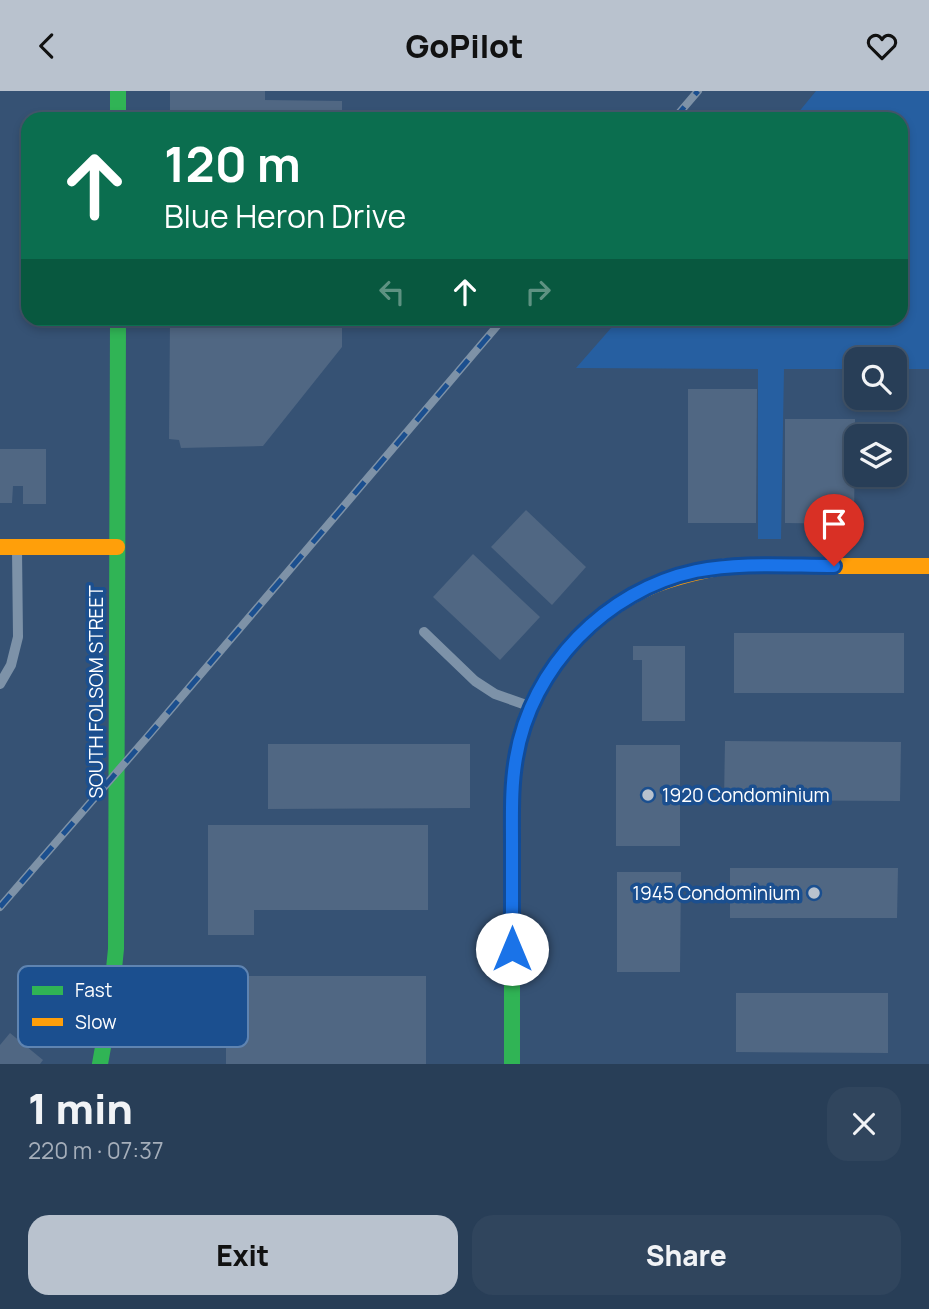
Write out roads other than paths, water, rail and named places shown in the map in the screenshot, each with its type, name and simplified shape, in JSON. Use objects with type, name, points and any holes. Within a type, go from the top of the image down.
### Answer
[{"type":"street","points":[[118,91],[118,112]]},
{"type":"street","name":"SOUTH FOLSOM STREET","points":[[114,966],[118,326]]},
{"type":"street","points":[[0,547],[117,547]]},
{"type":"street","points":[[512,1064],[512,788],[516,757],[524,725],[537,694],[576,639],[604,614],[632,595],[695,571],[728,566],[929,566]]},
{"type":"lane","points":[[0,684],[11,665],[18,637],[17,547]]},
{"type":"lane","points":[[424,632],[475,681],[495,694],[532,707]]},
{"type":"railway","points":[[680,112],[698,91]]},
{"type":"railway","points":[[0,907],[497,326]]},
{"type":"place","name":"1920 Condominium","points":[[648,795]]},
{"type":"place","name":"1945 Condominium","points":[[814,893]]}]
